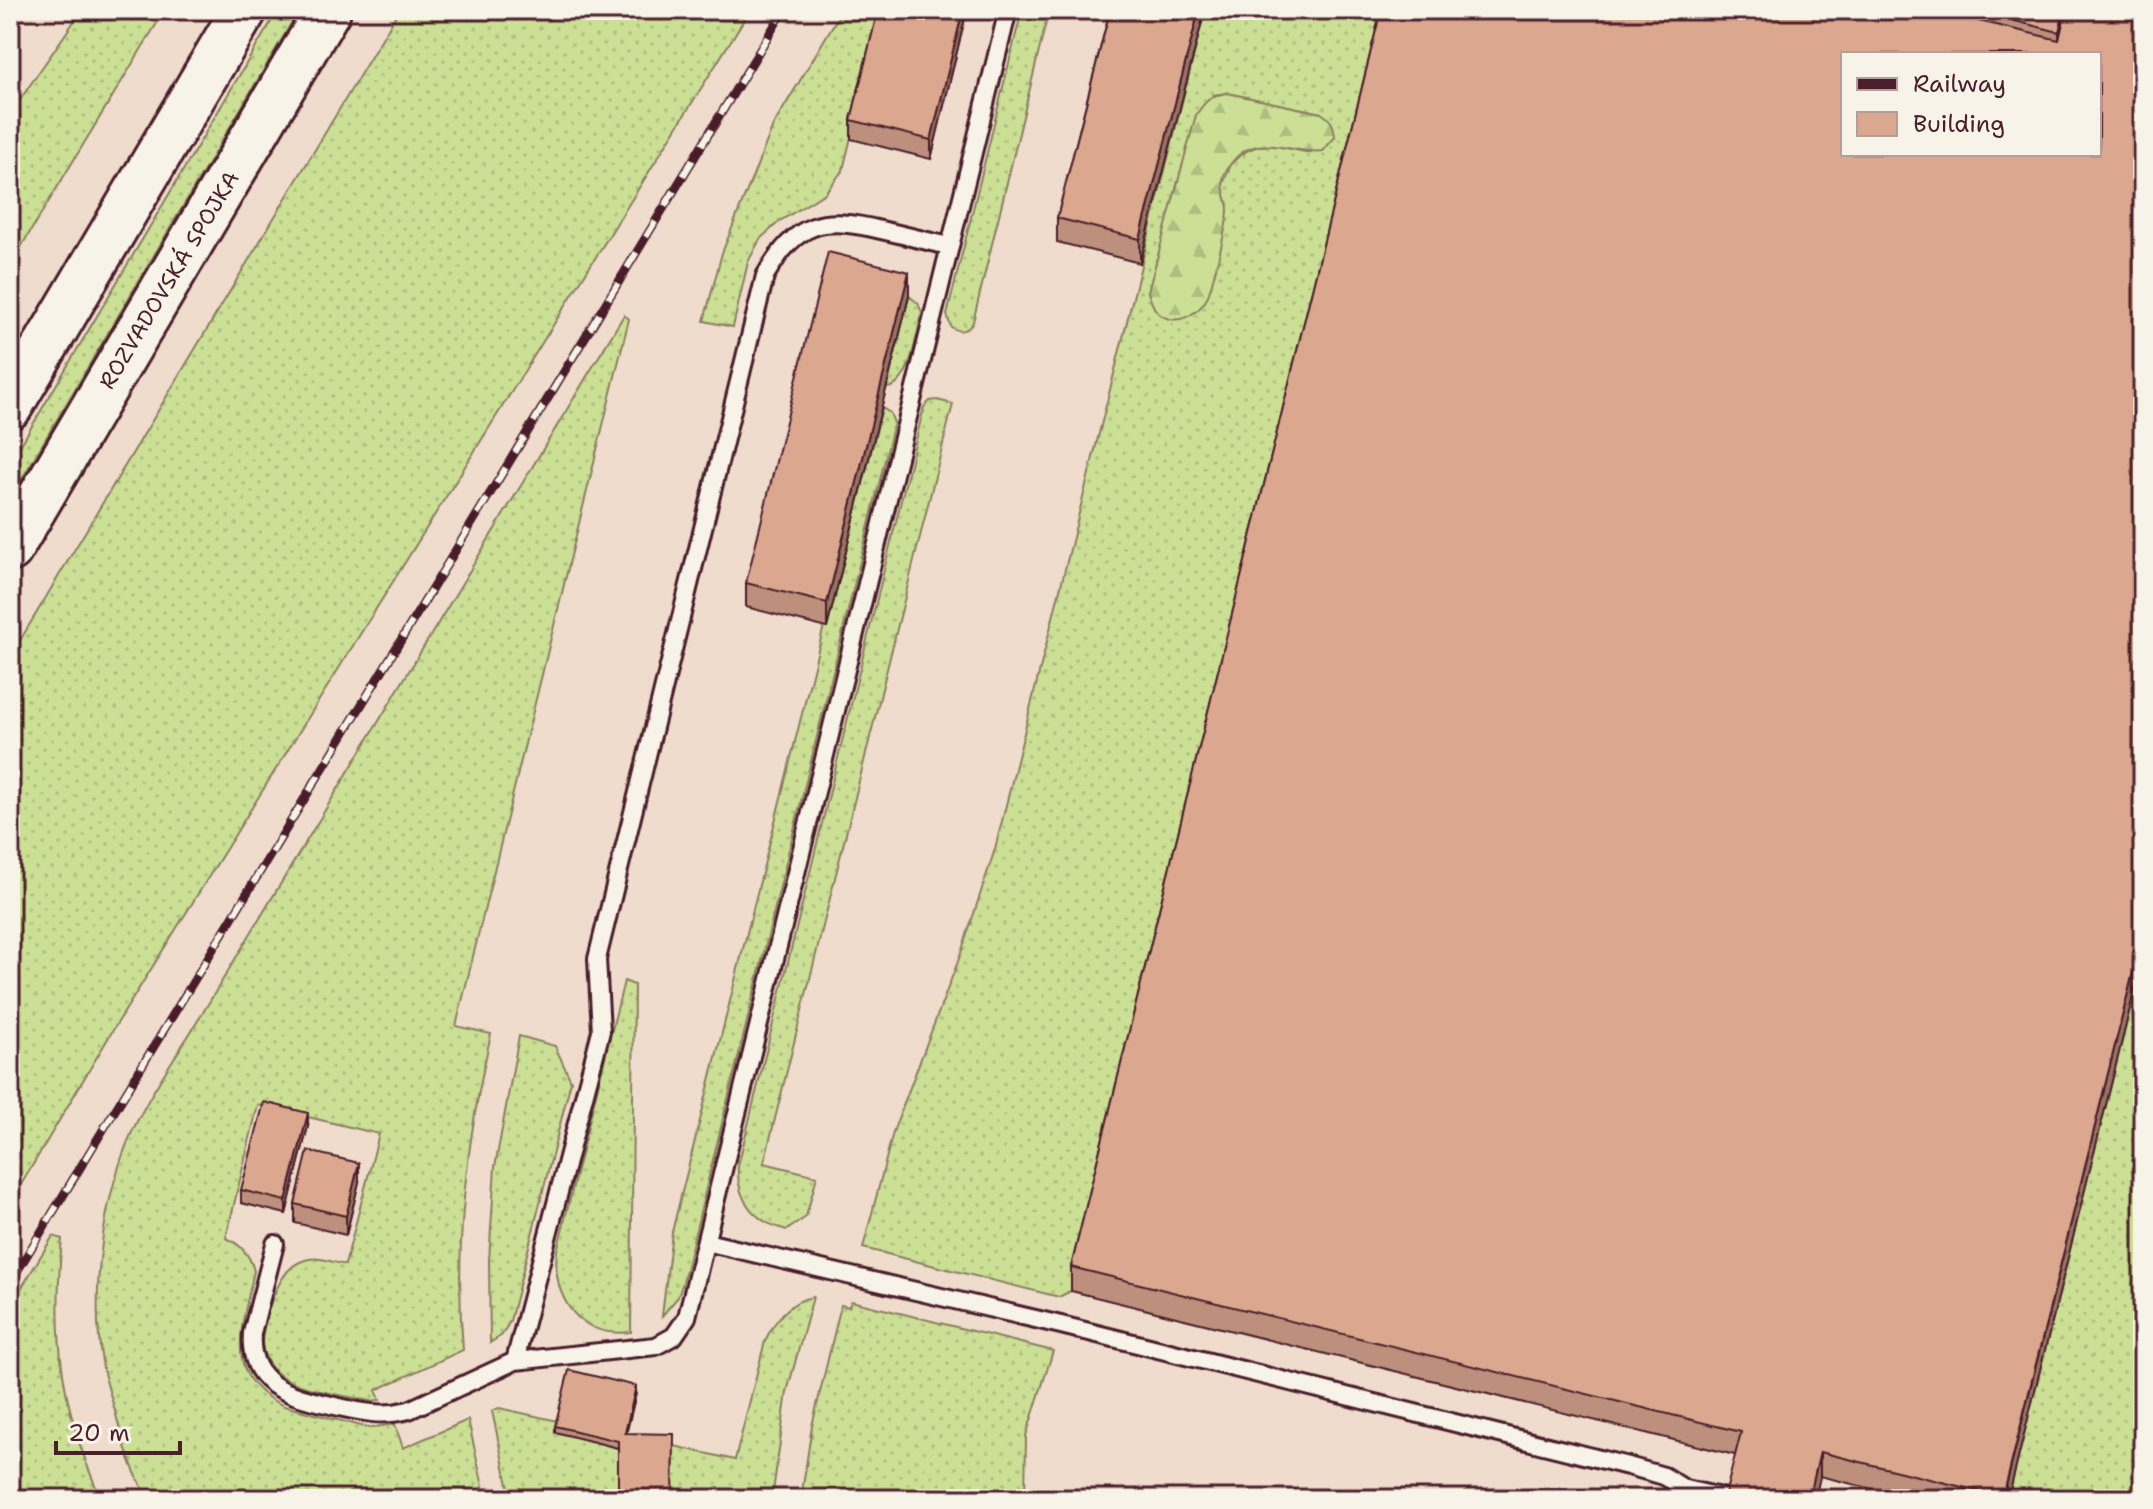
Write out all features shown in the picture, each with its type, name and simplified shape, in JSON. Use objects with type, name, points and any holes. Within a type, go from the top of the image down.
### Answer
[{"type":"highway","points":[[10,406],[244,10]]},
{"type":"highway","name":"ROZVADOVSKÁ SPOJKA","points":[[10,549],[328,10]]},
{"type":"lane","points":[[275,1244],[252,1333],[251,1346],[259,1371],[277,1388],[291,1395],[375,1415],[392,1415],[436,1399],[515,1361],[656,1346],[674,1336],[687,1317],[1008,10]]},
{"type":"lane","points":[[515,1361],[601,1031],[597,959],[765,276],[777,256],[791,242],[808,228],[828,222],[847,222],[949,246]]},
{"type":"lane","points":[[706,1242],[1046,1321],[1628,1466],[1664,1476],[1685,1489],[1730,1499]]},
{"type":"green space","points":[[82,10],[165,10],[10,265],[10,114]]},
{"type":"green space","points":[[278,10],[299,10],[10,499],[10,463]]},
{"type":"green space","points":[[399,10],[750,10],[113,1030],[10,1203],[10,657]]},
{"type":"green space","points":[[842,10],[882,10],[843,170],[825,193],[780,221],[760,239],[748,262],[733,327],[704,321],[722,253],[773,126]]},
{"type":"green space","points":[[1022,10],[1049,10],[973,322],[966,329],[958,330],[951,327],[947,315]]},
{"type":"green space","points":[[1205,10],[1387,10],[1071,1291],[1059,1297],[863,1248],[893,1132],[960,956],[995,849]],"holes":[[[1227,93],[1321,113],[1311,153],[1277,146],[1259,146],[1231,164],[1170,319],[1158,312],[1148,292],[1213,95]]]},
{"type":"green space","points":[[1227,93],[1321,113],[1332,123],[1335,137],[1323,151],[1262,146],[1244,151],[1234,160],[1223,180],[1227,217],[1208,294],[1195,312],[1180,319],[1170,319],[1158,312],[1148,292],[1196,115],[1209,100]]},
{"type":"green space","points":[[909,296],[918,303],[922,313],[915,345],[902,378],[887,388]]},
{"type":"green space","points":[[624,315],[629,319],[456,1026],[491,1034],[475,1113],[465,1191],[460,1270],[463,1350],[376,1390],[380,1400],[370,1401],[295,1383],[276,1372],[265,1356],[262,1345],[268,1312],[277,1288],[290,1268],[311,1259],[345,1265],[379,1134],[258,1105],[226,1238],[244,1251],[254,1271],[241,1348],[243,1365],[251,1381],[264,1394],[284,1406],[369,1428],[395,1424],[403,1448],[468,1420],[486,1499],[149,1499],[122,1437],[99,1343],[98,1289],[103,1234],[114,1181],[129,1138],[158,1084]]},
{"type":"green space","points":[[930,401],[953,404],[764,1163],[817,1176],[806,1217],[787,1230],[766,1222],[750,1208],[740,1189],[738,1166],[924,407]]},
{"type":"green space","points":[[882,408],[890,413],[894,423],[683,1282],[678,1297],[662,1316],[672,1232]]},
{"type":"green space","points":[[2143,957],[2143,1499],[2008,1499]]},
{"type":"green space","points":[[624,981],[634,985],[631,1332],[613,1332],[583,1322],[572,1311],[564,1299],[556,1268],[557,1251]]},
{"type":"green space","points":[[519,1036],[555,1046],[571,1081],[510,1321],[502,1335],[490,1343],[489,1260],[495,1167]]},
{"type":"green space","points":[[53,1236],[62,1239],[59,1341],[68,1403],[87,1466],[101,1499],[10,1499],[10,1307]]},
{"type":"green space","points":[[813,1297],[787,1392],[772,1499],[673,1499],[674,1446],[735,1460],[765,1341],[773,1326],[790,1307]]},
{"type":"green space","points":[[851,1301],[1053,1351],[1026,1436],[1025,1499],[801,1499],[812,1426],[841,1305],[849,1307]]},
{"type":"green space","points":[[499,1408],[558,1421],[556,1432],[618,1448],[618,1499],[511,1499],[492,1411]]},
{"type":"building","points":[[878,10],[963,10],[931,140],[851,120]]},
{"type":"building","points":[[1110,10],[1199,10],[1140,239],[1057,218]]},
{"type":"building","points":[[1381,10],[1933,10],[2059,40],[2066,10],[2143,10],[2143,932],[2003,1497],[1820,1452],[1809,1499],[1724,1499],[1741,1432],[1071,1267]]},
{"type":"building","points":[[1971,10],[2064,10],[2059,32]]},
{"type":"building","points":[[828,252],[909,272],[827,603],[746,583]]},
{"type":"building","points":[[264,1102],[308,1113],[286,1201],[241,1190]]},
{"type":"building","points":[[308,1151],[359,1163],[346,1216],[295,1204]]},
{"type":"building","points":[[569,1370],[636,1386],[625,1433],[674,1434],[673,1499],[618,1499],[618,1441],[555,1426]]},
{"type":"railway","points":[[10,1283],[784,10]]}]
